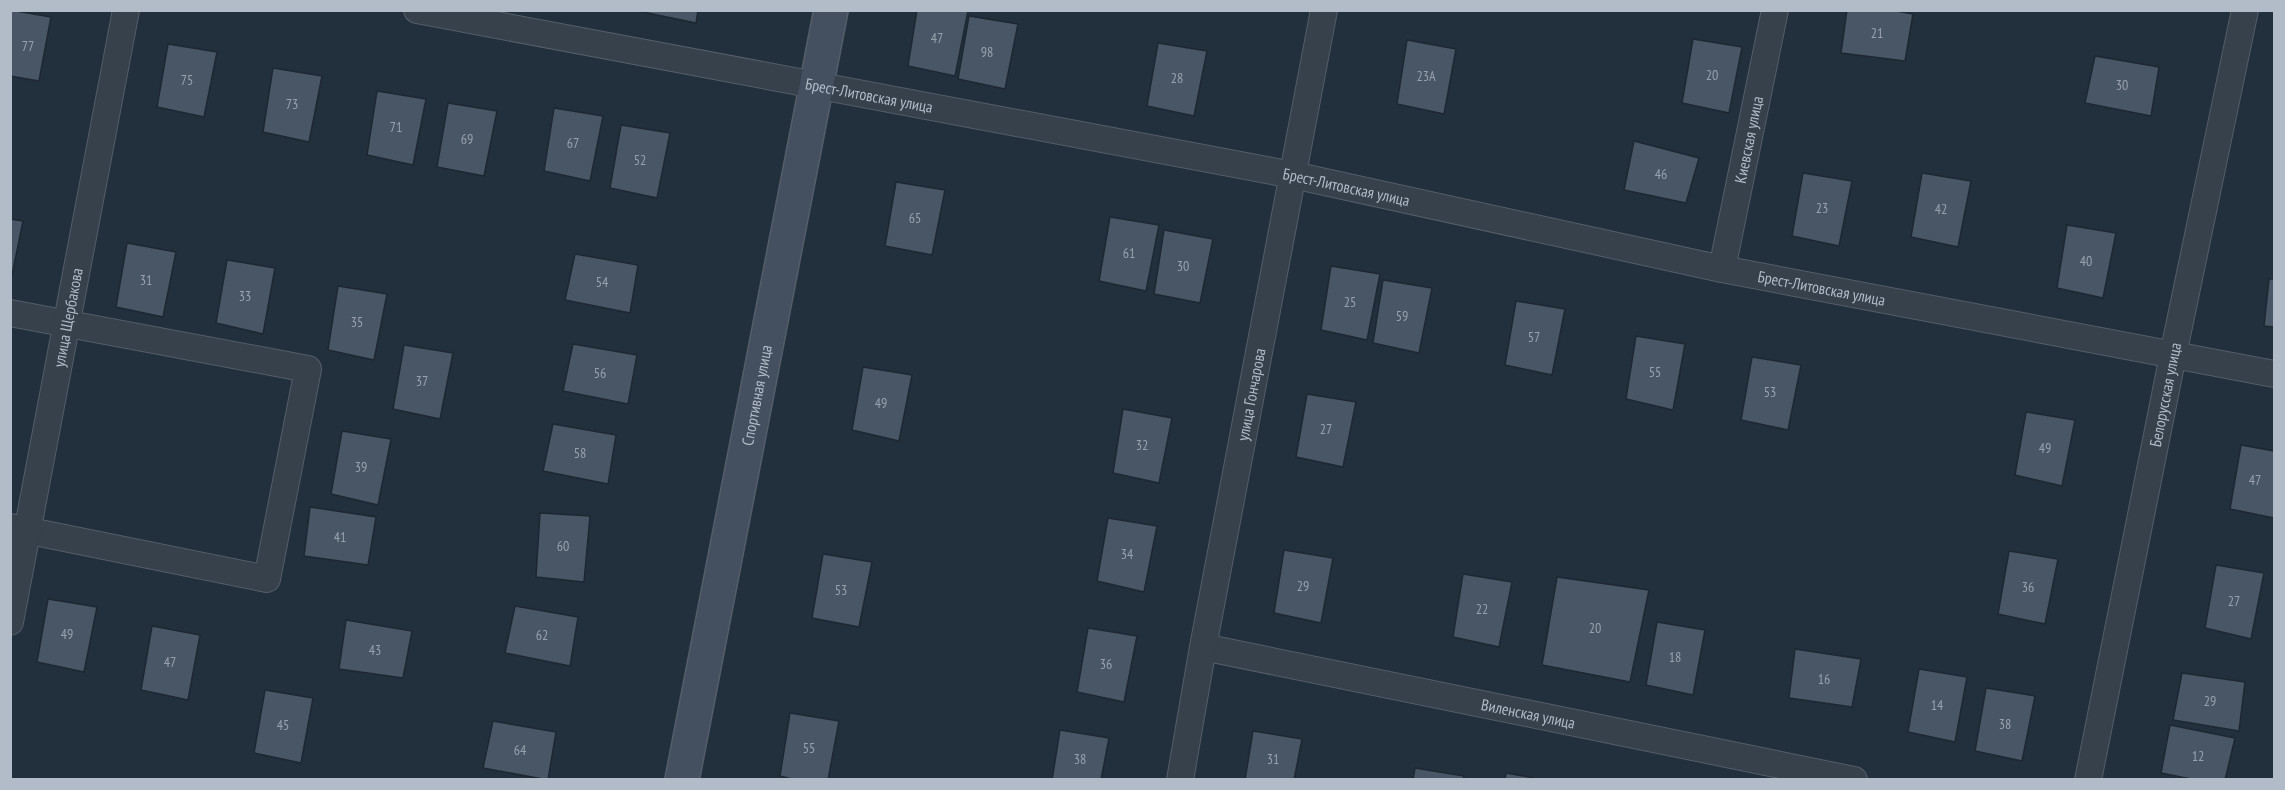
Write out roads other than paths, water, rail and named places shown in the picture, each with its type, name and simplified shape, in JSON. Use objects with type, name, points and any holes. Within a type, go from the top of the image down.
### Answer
[{"type":"street","name":"улица Щербакова","points":[[10,622],[19,529],[66,324],[126,10]]},
{"type":"street","name":"Брест-Литовская улица","points":[[417,10],[1293,175],[1722,269],[2274,374]]},
{"type":"street","name":"Спортивная улица","points":[[682,780],[831,10]]},
{"type":"street","name":"улица Гончарова","points":[[1180,780],[1203,647],[1324,10]]},
{"type":"street","name":"Киевская улица","points":[[1722,269],[1776,10]]},
{"type":"street","name":"Белорусская улица","points":[[2088,780],[2245,10]]},
{"type":"street","points":[[10,313],[308,369],[267,579],[19,529]]},
{"type":"street","name":"Виленская улица","points":[[1203,647],[1854,780]]}]
